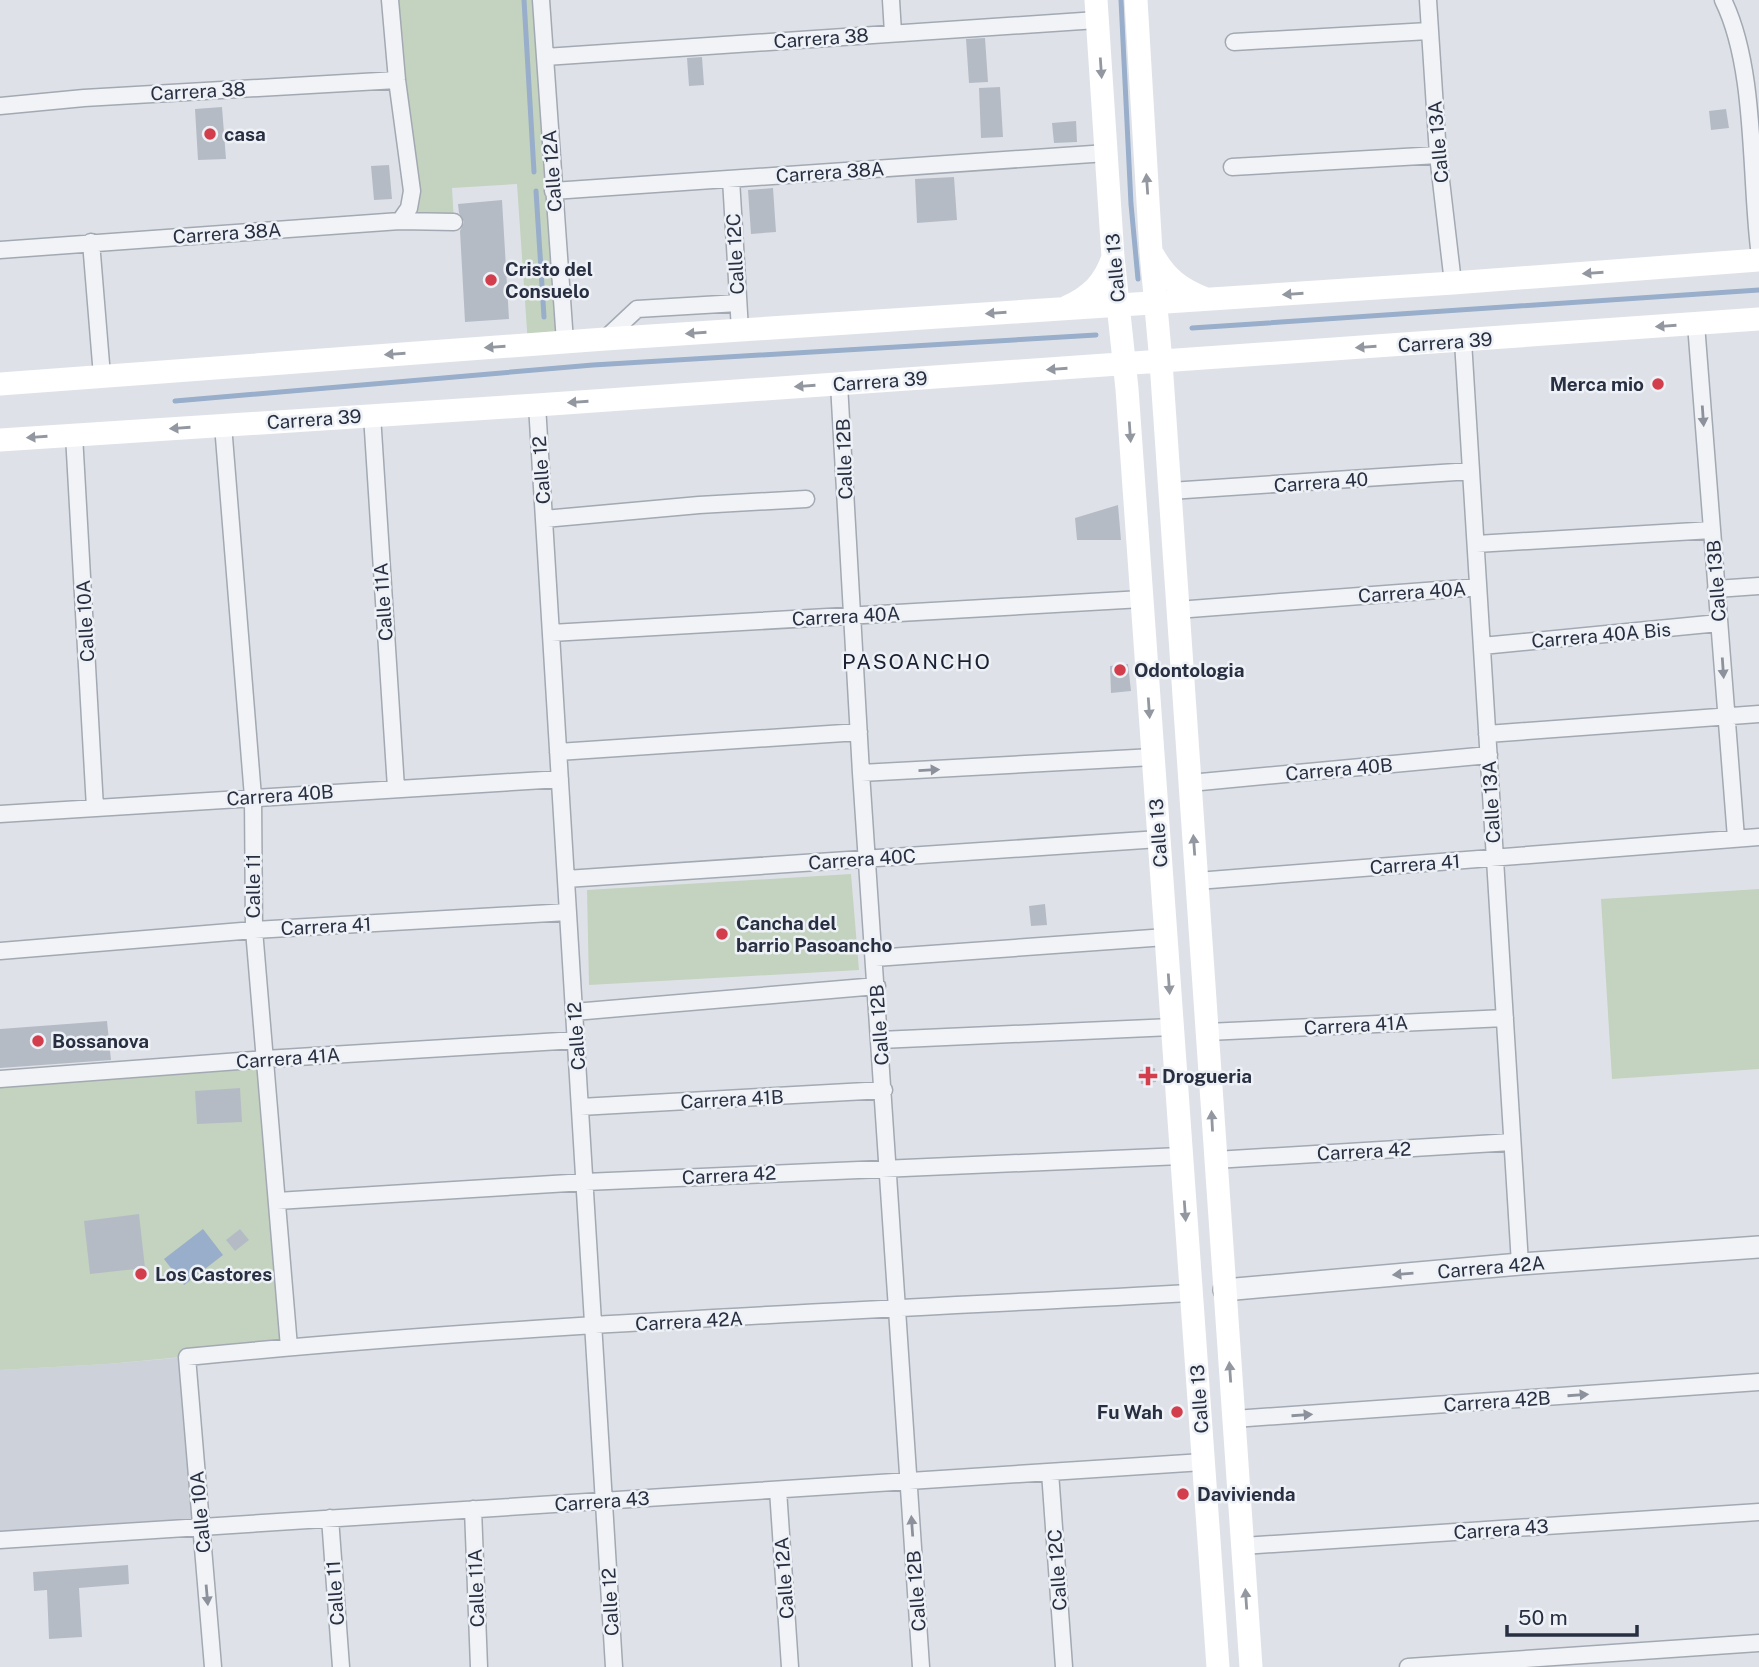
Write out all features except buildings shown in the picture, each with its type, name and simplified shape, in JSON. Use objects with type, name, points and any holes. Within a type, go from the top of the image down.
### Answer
[{"type":"main road","name":"Calle 13","points":[[1136,0],[1151,253],[1161,357],[1251,1667]]},
{"type":"main road","name":"Calle 13","points":[[1097,10],[1218,1667]]},
{"type":"main road","points":[[1151,253],[1173,283],[1209,300]]},
{"type":"main road","points":[[1064,308],[1082,300],[1096,288],[1107,274],[1113,257]]},
{"type":"main road","points":[[0,384],[1064,308],[1119,312],[1157,311],[1209,300],[1759,260]]},
{"type":"main road","name":"Carrera 39","points":[[0,440],[839,384],[1124,358],[1463,341],[1759,319]]},
{"type":"street","points":[[390,0],[397,80],[412,191],[409,208],[400,221]]},
{"type":"street","name":"Calle 12A","points":[[541,0],[565,342]]},
{"type":"street","points":[[891,0],[893,33]]},
{"type":"street","name":"Calle 13A","points":[[1428,0],[1438,155],[1453,283]]},
{"type":"street","points":[[1723,0],[1732,18],[1745,88],[1759,248]]},
{"type":"street","name":"Carrera 38","points":[[545,58],[893,33],[1097,10]]},
{"type":"street","points":[[1234,42],[1429,31]]},
{"type":"street","name":"Carrera 38","points":[[0,106],[84,98],[397,80]]},
{"type":"street","name":"Carrera 38A","points":[[553,191],[1107,153]]},
{"type":"street","points":[[1232,167],[1438,155]]},
{"type":"street","name":"Calle 12C","points":[[731,178],[740,330]]},
{"type":"street","name":"Carrera 38A","points":[[0,250],[400,221],[454,222]]},
{"type":"street","points":[[91,242],[102,376]]},
{"type":"street","points":[[605,339],[637,309],[738,303]]},
{"type":"street","name":"Calle 13B","points":[[1696,324],[1736,838]]},
{"type":"street","name":"Calle 13A","points":[[1463,341],[1520,1264]]},
{"type":"street","name":"Calle 12B","points":[[839,384],[861,773],[921,1667]]},
{"type":"street","name":"Calle 12","points":[[537,405],[614,1667]]},
{"type":"street","name":"Calle 11A","points":[[372,415],[396,788]]},
{"type":"street","name":"Calle 11","points":[[223,425],[253,797],[254,930],[289,1347]]},
{"type":"street","name":"Calle 10A","points":[[74,435],[95,808]]},
{"type":"street","name":"Carrera 40","points":[[1170,491],[1471,471]]},
{"type":"street","points":[[544,519],[699,505],[806,499]]},
{"type":"street","points":[[1476,544],[1712,530]]},
{"type":"street","points":[[1716,589],[1759,586]]},
{"type":"street","name":"Carrera 40A","points":[[1177,610],[1478,587]]},
{"type":"street","name":"Carrera 40A","points":[[551,633],[1142,599]]},
{"type":"street","name":"Carrera 40A Bis","points":[[1482,646],[1719,624]]},
{"type":"street","points":[[1487,734],[1759,714]]},
{"type":"street","points":[[558,751],[859,732]]},
{"type":"street","name":"Carrera 40B","points":[[1190,783],[1489,755]]},
{"type":"street","points":[[861,773],[1153,757]]},
{"type":"street","name":"Carrera 40B","points":[[0,814],[560,779]]},
{"type":"street","name":"Carrera 41","points":[[1197,881],[1759,836]]},
{"type":"street","name":"Carrera 40C","points":[[566,879],[1159,839]]},
{"type":"street","name":"Carrera 41","points":[[0,951],[254,930],[568,912]]},
{"type":"street","points":[[874,958],[1166,937]]},
{"type":"street","points":[[574,1012],[877,986]]},
{"type":"street","name":"Carrera 41A","points":[[1208,1032],[1505,1018]]},
{"type":"street","points":[[880,1040],[1172,1027]]},
{"type":"street","name":"Carrera 41A","points":[[0,1079],[576,1040]]},
{"type":"street","name":"Carrera 41B","points":[[580,1107],[884,1090]]},
{"type":"street","name":"Carrera 42","points":[[1215,1160],[1512,1142]]},
{"type":"street","name":"Carrera 42","points":[[276,1201],[584,1182],[1181,1156]]},
{"type":"street","name":"Carrera 42A","points":[[1224,1290],[1520,1264],[1759,1247]]},
{"type":"street","name":"Carrera 42A","points":[[187,1357],[289,1347],[593,1326],[1191,1293]]},
{"type":"street","name":"Calle 10A","points":[[187,1357],[213,1667]]},
{"type":"street","name":"Carrera 42B","points":[[1234,1419],[1759,1382]]},
{"type":"street","name":"Carrera 43","points":[[0,1540],[1203,1462]]},
{"type":"street","name":"Calle 12C","points":[[1050,1472],[1064,1667]]},
{"type":"street","name":"Calle 12A","points":[[778,1490],[790,1667]]},
{"type":"street","name":"Calle 11A","points":[[473,1509],[480,1667]]},
{"type":"street","name":"Carrera 43","points":[[1243,1546],[1759,1513]]},
{"type":"street","name":"Calle 11","points":[[330,1518],[341,1667]]},
{"type":"street","points":[[1408,1667],[1557,1662],[1759,1643]]},
{"type":"shaded area","points":[[187,1357],[201,1527],[0,1540],[0,1370]]},
{"type":"green space","points":[[390,0],[541,0],[565,342],[528,345],[517,184],[452,188],[454,222],[400,221],[409,208]]},
{"type":"green space","name":"Cancha del barrio Pasoancho","points":[[851,874],[859,970],[589,985],[587,890]]},
{"type":"green space","points":[[1759,889],[1759,1069],[1612,1079],[1601,899]]},
{"type":"green space","name":"Los Castores","points":[[265,1059],[289,1347],[108,1364],[0,1370],[0,1079]]},
{"type":"water","points":[[203,1229],[223,1255],[184,1285],[164,1259]]},
{"type":"waterway","points":[[524,0],[534,172]]},
{"type":"waterway","points":[[1121,0],[1131,204],[1138,279]]},
{"type":"waterway","points":[[536,191],[544,317]]},
{"type":"waterway","points":[[1192,328],[1759,290]]},
{"type":"waterway","points":[[175,401],[593,365],[1096,335]]},
{"type":"place","name":"casa","points":[[210,134]]},
{"type":"place","name":"Cristo del Consuelo","points":[[491,280]]},
{"type":"place","name":"Merca mio","points":[[1658,384]]},
{"type":"place","name":"Odontologia","points":[[1120,670]]},
{"type":"place","name":"Cancha del barrio Pasoancho","points":[[722,934]]},
{"type":"place","name":"Bossanova","points":[[38,1041]]},
{"type":"place","name":"Drogueria","points":[[1148,1076]]},
{"type":"place","name":"Los Castores","points":[[141,1274]]},
{"type":"place","name":"Fu Wah","points":[[1177,1412]]},
{"type":"place","name":"Davivienda","points":[[1183,1494]]},
{"type":"district","name":"PASOANCHO","points":[[917,662]]}]
